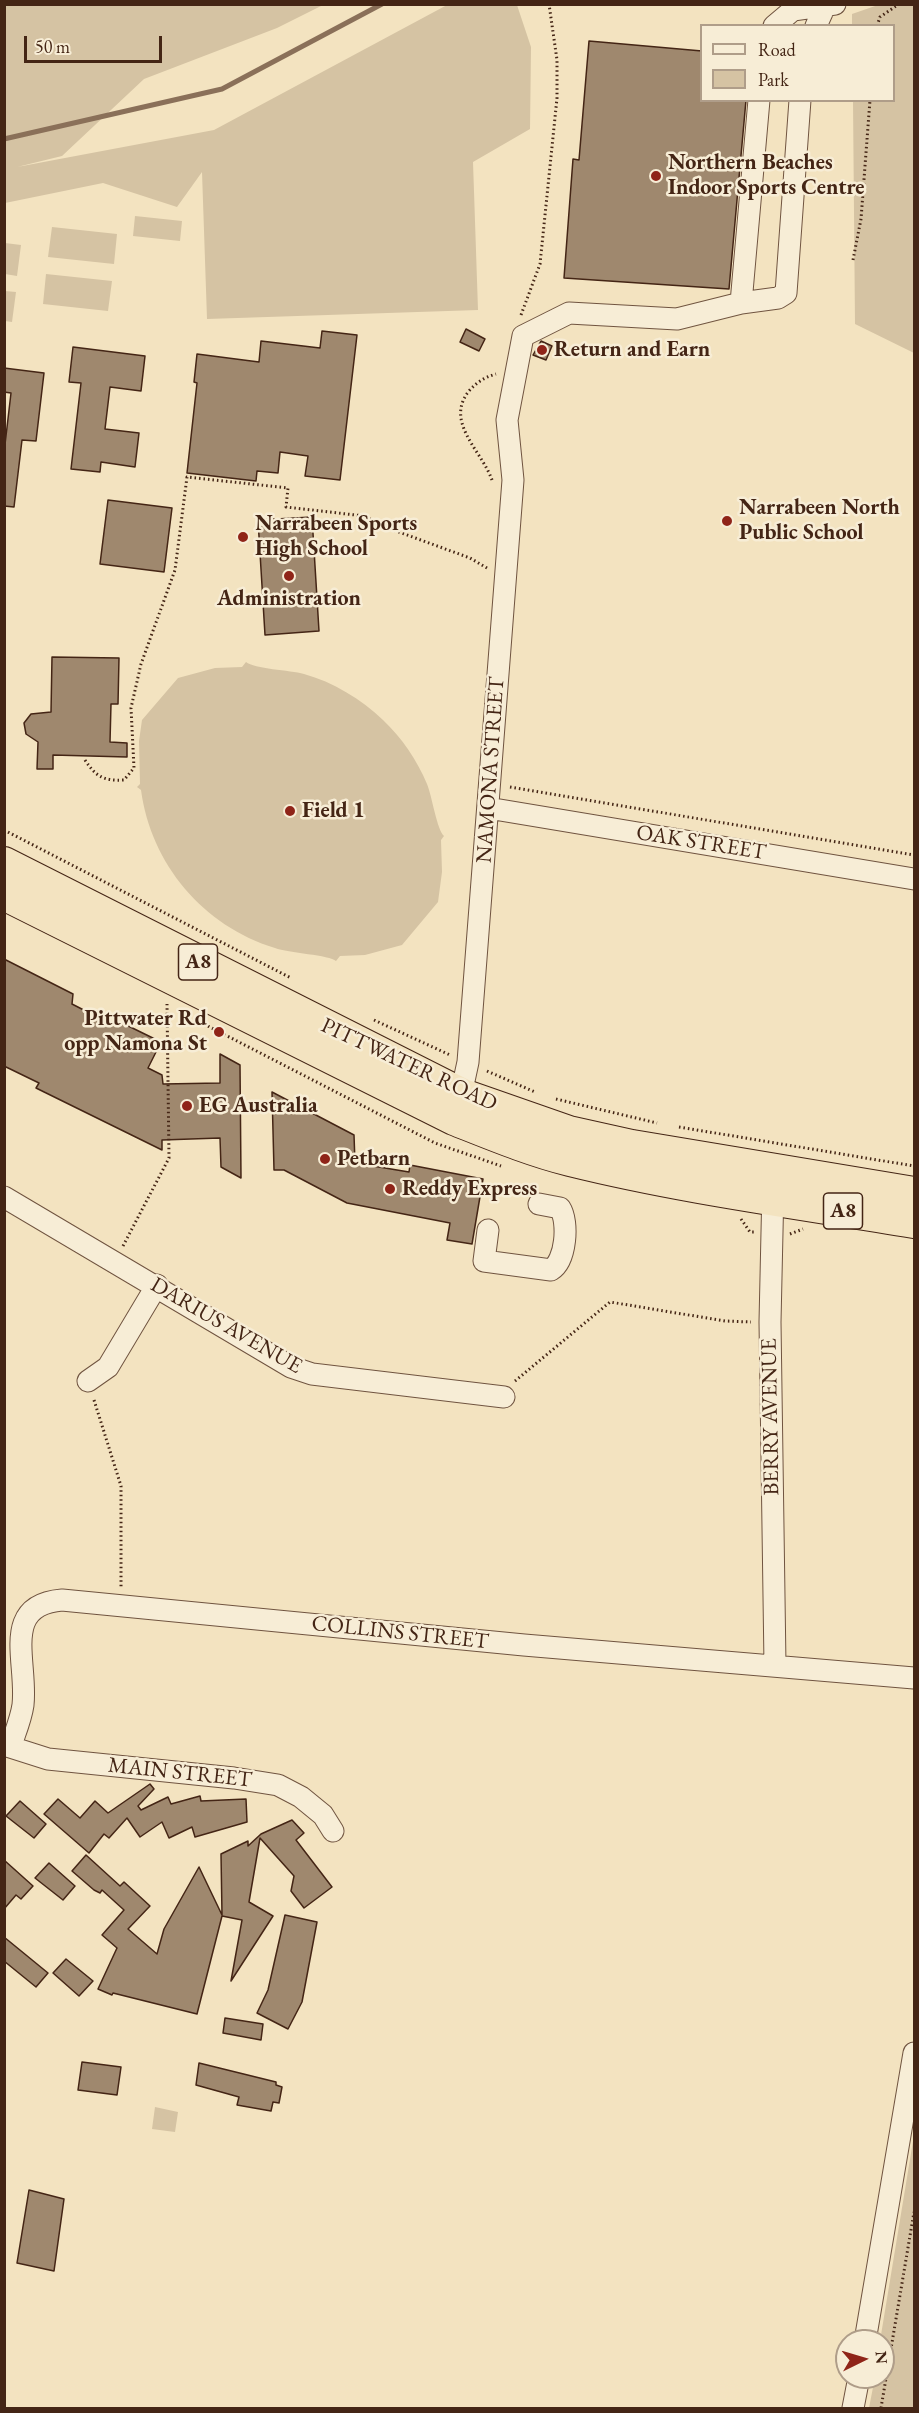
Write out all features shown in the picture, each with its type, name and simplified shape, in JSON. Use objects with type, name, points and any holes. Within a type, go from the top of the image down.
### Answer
[{"type":"highway","name":"PITTWATER ROAD","points":[[4,863],[458,1107]]},
{"type":"highway","name":"PITTWATER ROAD","points":[[4,894],[568,1160],[773,1184],[915,1192]]},
{"type":"highway","name":"PITTWATER ROAD","points":[[773,1184],[915,1222]]},
{"type":"street","points":[[776,24],[793,10],[830,5]]},
{"type":"street","points":[[817,24],[830,5]]},
{"type":"street","points":[[759,102],[741,303],[778,298],[786,293],[800,102]]},
{"type":"street","name":"NAMONA STREET","points":[[458,1107],[468,1062],[513,480],[507,420],[511,376],[523,336],[569,313],[677,319],[741,303]]},
{"type":"street","name":"OAK STREET","points":[[488,808],[915,879]]},
{"type":"street","name":"BERRY AVENUE","points":[[773,1184],[770,1322],[775,1665]]},
{"type":"street","name":"DARIUS AVENUE","points":[[4,1197],[291,1367],[312,1374],[504,1397]]},
{"type":"street","points":[[488,1230],[484,1261],[547,1270],[555,1268],[561,1257],[564,1215],[560,1208],[539,1204]]},
{"type":"street","points":[[88,1381],[108,1367],[157,1286]]},
{"type":"street","name":"COLLINS STREET","points":[[8,1745],[23,1705],[17,1642],[21,1620],[31,1606],[46,1601],[62,1600],[121,1605],[524,1645],[915,1678]]},
{"type":"street","name":"MAIN STREET","points":[[8,1745],[48,1760],[234,1778],[278,1785],[323,1815],[333,1831]]},
{"type":"street","points":[[867,2329],[915,2053]]},
{"type":"street","points":[[854,2409],[857,2389]]},
{"type":"path","points":[[516,324],[540,264],[554,134],[557,60],[549,4]]},
{"type":"path","points":[[878,24],[880,17],[899,4]]},
{"type":"path","points":[[853,260],[861,219],[870,102]]},
{"type":"path","points":[[493,483],[484,462],[465,434],[461,414],[467,394],[480,380],[496,374],[511,376]]},
{"type":"path","points":[[85,760],[94,773],[106,781],[124,780],[134,768],[131,708],[141,664],[175,570],[187,477],[288,488],[285,507],[364,516],[388,528],[470,558],[489,569],[489,558]]},
{"type":"path","points":[[510,778],[509,788],[915,855]]},
{"type":"path","points":[[4,830],[295,980]]},
{"type":"path","points":[[115,1261],[169,1158],[167,1004]]},
{"type":"path","points":[[365,1016],[544,1096]]},
{"type":"path","points":[[443,1052],[450,1046]]},
{"type":"path","points":[[554,1099],[658,1123]]},
{"type":"path","points":[[669,1125],[915,1166]]},
{"type":"path","points":[[504,1397],[519,1376],[610,1302],[725,1321],[770,1322]]},
{"type":"path","points":[[88,1381],[121,1486],[121,1605]]},
{"type":"path","points":[[881,2409],[915,2212]]},
{"type":"green space","points":[[5,4],[323,5],[277,28],[144,79],[62,156],[17,167],[214,130],[447,5],[517,5],[531,47],[530,129],[473,162],[478,310],[207,319],[202,172],[177,207],[103,183],[5,203]]},
{"type":"green space","points":[[881,4],[914,5],[914,353],[855,324],[853,102],[895,102],[895,24],[852,24],[852,14]]},
{"type":"green space","points":[[135,216],[182,221],[180,241],[133,236]]},
{"type":"green space","points":[[52,227],[117,234],[114,264],[48,257]]},
{"type":"green space","points":[[5,243],[21,245],[17,276],[5,274]]},
{"type":"green space","points":[[46,274],[112,281],[108,311],[43,304]]},
{"type":"green space","points":[[5,291],[16,292],[12,322],[5,321]]},
{"type":"green space","name":"Field 1","points":[[246,662],[256,666],[304,674],[346,692],[390,727],[419,766],[427,784],[441,833],[444,836],[441,840],[442,872],[438,902],[402,945],[365,955],[340,956],[336,961],[326,957],[275,948],[249,938],[204,908],[169,867],[156,843],[141,790],[137,787],[140,784],[139,741],[142,720],[178,678],[215,668],[242,667]]},
{"type":"green space","points":[[155,2107],[178,2112],[175,2132],[152,2129]]},
{"type":"green space","points":[[914,2135],[914,2408],[869,2408],[873,2389],[895,2389],[895,2329],[882,2329]]},
{"type":"building","name":"Northern Beaches Indoor Sports Centre","points":[[589,41],[700,51],[700,102],[746,102],[729,289],[564,278],[573,159],[579,160]]},
{"type":"building","points":[[466,329],[485,339],[479,351],[460,342]]},
{"type":"building","points":[[322,331],[357,335],[340,480],[305,476],[308,456],[280,452],[278,473],[257,471],[256,481],[187,473],[197,383],[194,382],[197,354],[259,362],[261,341],[320,348]]},
{"type":"building","name":"Return and Earn","points":[[541,341],[552,346],[546,360],[533,355]]},
{"type":"building","points":[[73,347],[145,356],[141,391],[110,387],[105,429],[139,433],[135,467],[101,462],[100,472],[71,469],[81,383],[69,382]]},
{"type":"building","points":[[4,368],[44,373],[36,441],[22,440],[14,507],[4,506],[4,453],[11,393],[4,392]]},
{"type":"building","points":[[108,500],[172,508],[164,572],[100,564]]},
{"type":"building","name":"Administration","points":[[312,517],[319,631],[265,635],[258,520]]},
{"type":"building","points":[[52,657],[119,658],[118,704],[111,704],[110,742],[127,743],[127,757],[53,755],[53,769],[37,769],[38,742],[26,734],[24,723],[31,714],[51,712]]},
{"type":"building","points":[[4,959],[73,994],[72,1004],[111,1024],[114,1019],[161,1042],[148,1068],[162,1075],[163,1084],[220,1083],[220,1054],[240,1065],[241,1178],[221,1167],[220,1138],[162,1140],[162,1150],[36,1088],[39,1083],[4,1066]]},
{"type":"building","points":[[272,1092],[354,1135],[355,1163],[409,1172],[410,1165],[483,1179],[472,1244],[447,1240],[450,1223],[347,1203],[284,1170],[274,1170]]},
{"type":"building","points":[[150,1784],[154,1789],[138,1806],[141,1810],[168,1797],[171,1804],[200,1796],[201,1801],[246,1799],[247,1822],[195,1837],[192,1827],[169,1838],[162,1822],[140,1837],[127,1818],[109,1838],[104,1834],[89,1853],[44,1814],[58,1799],[80,1818],[95,1801],[108,1813]]},
{"type":"building","points":[[20,1801],[46,1824],[34,1838],[6,1816]]},
{"type":"building","points":[[292,1820],[304,1833],[296,1840],[332,1887],[304,1908],[291,1891],[294,1876],[260,1838],[249,1902],[273,1916],[231,1981],[242,1920],[222,1916],[197,2014],[113,1993],[112,1995],[98,1989],[117,1948],[102,1935],[124,1910],[102,1890],[100,1893],[94,1890],[72,1871],[86,1855],[120,1886],[124,1882],[150,1906],[128,1929],[157,1954],[164,1929],[199,1867],[222,1915],[221,1854],[248,1841],[248,1846],[261,1834]]},
{"type":"building","points":[[4,1860],[33,1886],[21,1899],[16,1895],[4,1909]]},
{"type":"building","points":[[49,1863],[75,1886],[63,1900],[35,1878]]},
{"type":"building","points":[[285,1915],[317,1922],[302,2002],[288,2029],[257,2013],[268,1990]]},
{"type":"building","points":[[4,1937],[48,1973],[36,1987],[4,1961]]},
{"type":"building","points":[[66,1959],[93,1981],[79,1996],[53,1973]]},
{"type":"building","points":[[225,2018],[263,2024],[261,2040],[223,2033]]},
{"type":"building","points":[[82,2062],[121,2067],[117,2095],[78,2090]]},
{"type":"building","points":[[199,2063],[276,2082],[276,2085],[282,2087],[279,2103],[273,2102],[271,2111],[237,2105],[239,2097],[196,2085]]},
{"type":"building","points":[[29,2190],[64,2199],[54,2271],[17,2263]]},
{"type":"waterway","points":[[4,139],[222,89],[382,4]]},
{"type":"place","name":"Northern Beaches Indoor Sports Centre","points":[[656,176]]},
{"type":"place","name":"Return and Earn","points":[[542,350]]},
{"type":"place","name":"Narrabeen North Public School","points":[[727,521]]},
{"type":"place","name":"Narrabeen Sports High School","points":[[243,537]]},
{"type":"place","name":"Administration","points":[[289,576]]},
{"type":"place","name":"Field 1","points":[[290,811]]},
{"type":"place","name":"Pittwater Rd opp Namona St","points":[[219,1032]]},
{"type":"place","name":"EG Australia","points":[[187,1106]]},
{"type":"place","name":"Petbarn","points":[[325,1159]]},
{"type":"place","name":"Reddy Express","points":[[390,1189]]}]
